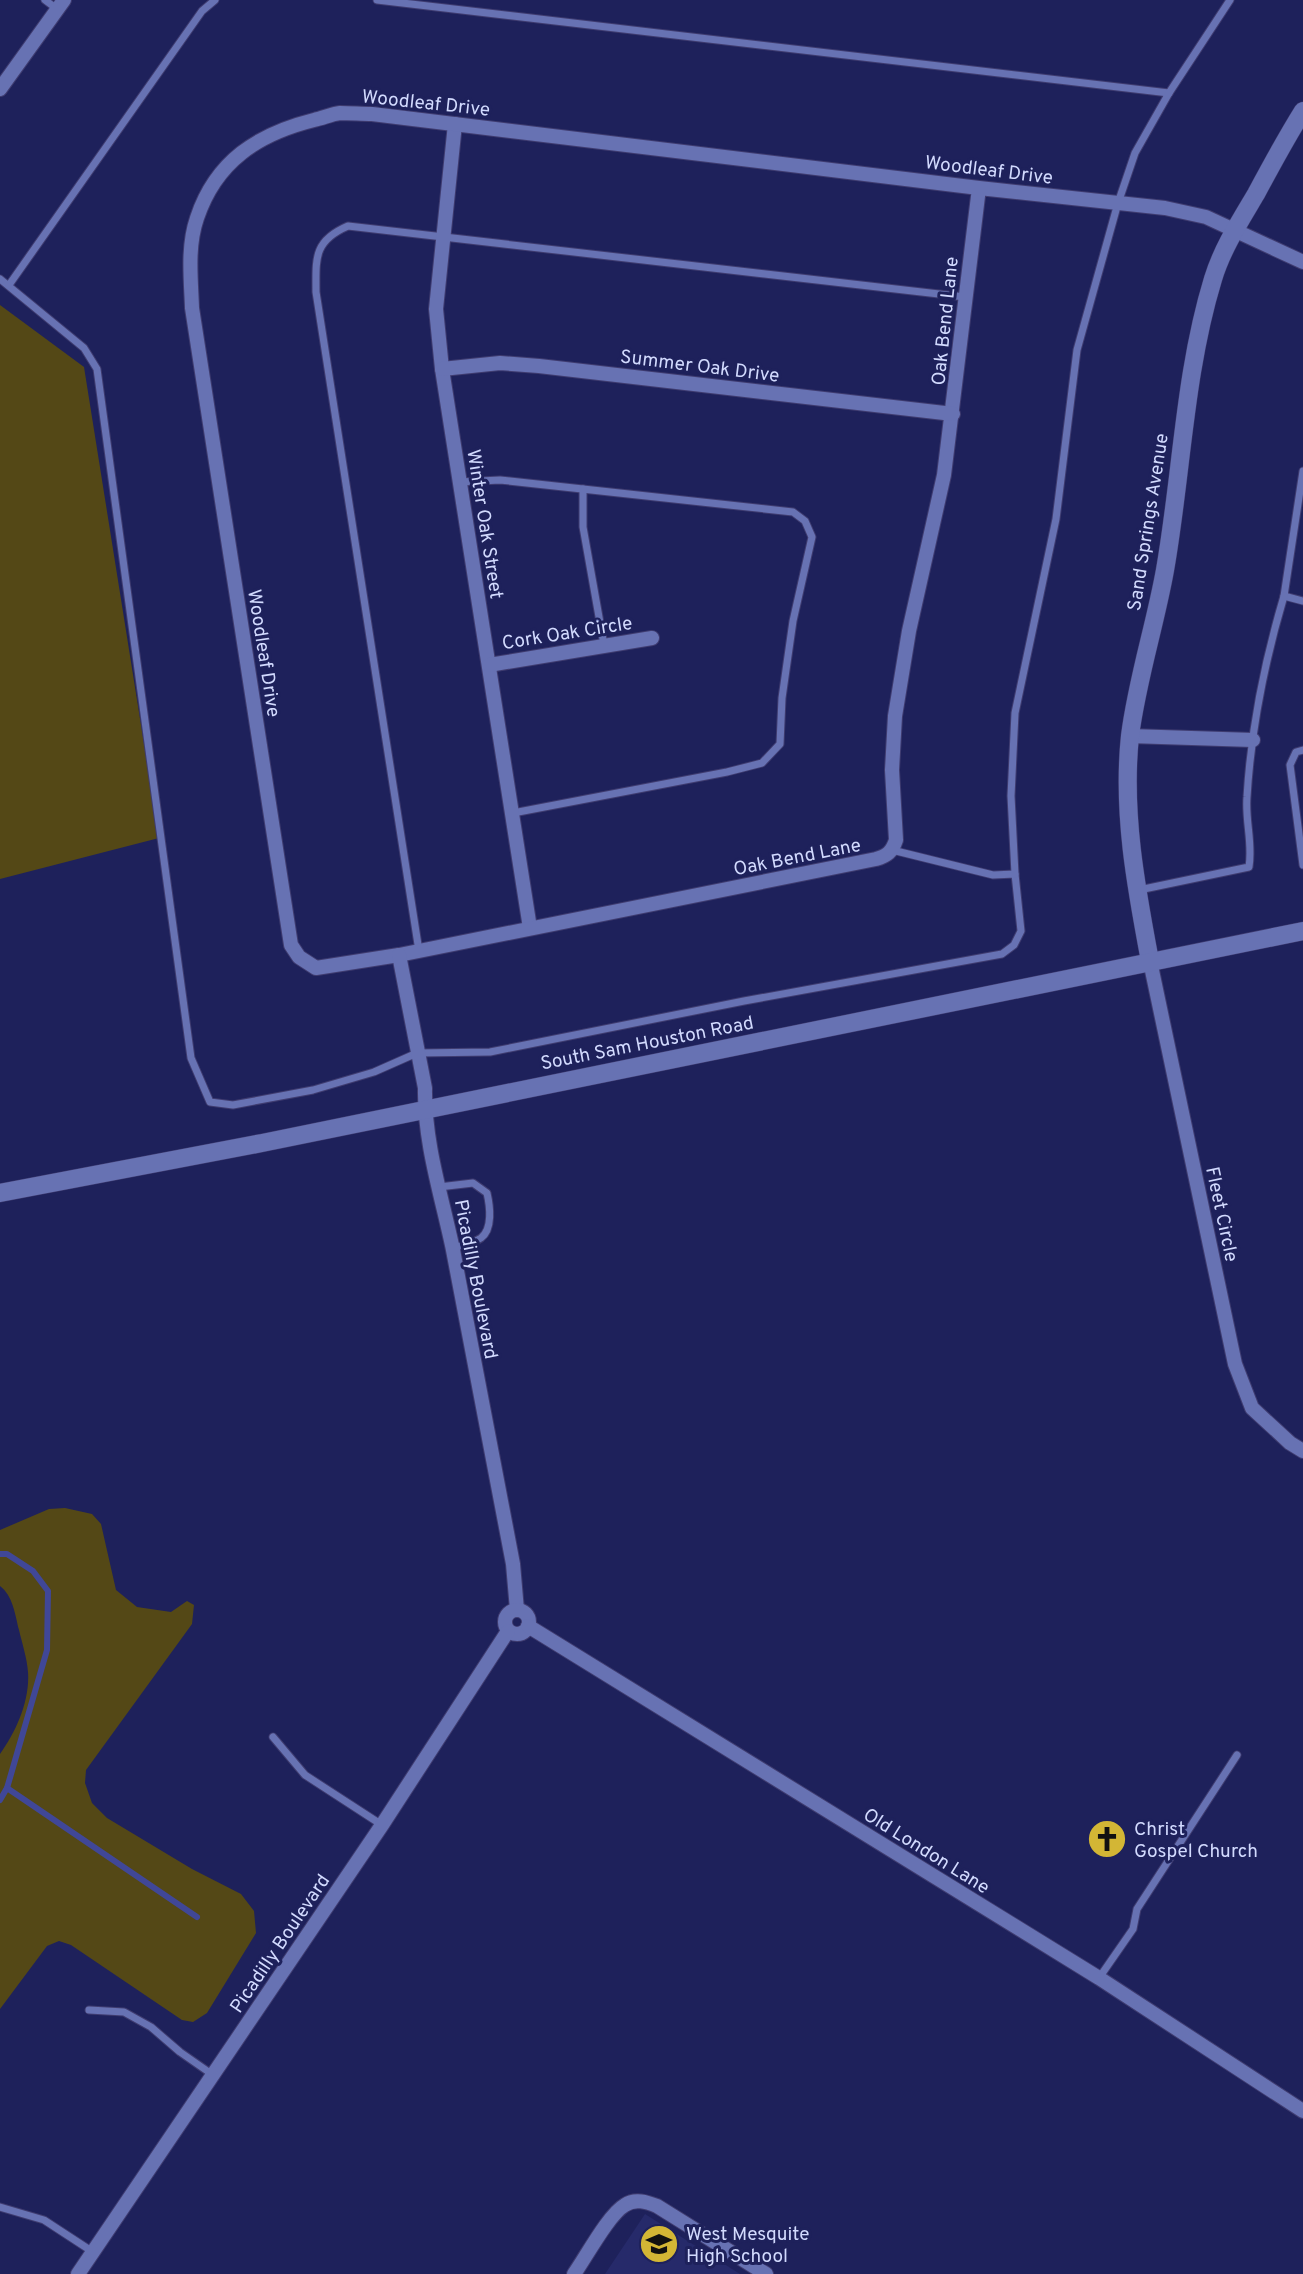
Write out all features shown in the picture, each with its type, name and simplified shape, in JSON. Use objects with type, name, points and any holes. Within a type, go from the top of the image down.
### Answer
[{"type":"street","points":[[0,89],[61,5]]},
{"type":"street","name":"Woodleaf Drive","points":[[299,957],[291,945],[192,308],[190,256],[197,218],[211,188],[230,161],[245,149],[294,125],[339,113],[372,114],[1165,208],[1206,217],[1303,262]]},
{"type":"street","name":"Sand Springs Avenue","points":[[1150,961],[1131,850],[1128,796],[1130,736],[1164,571],[1191,374],[1214,275],[1235,230],[1301,119]]},
{"type":"street","name":"Winter Oak Street","points":[[455,124],[436,309],[459,482],[530,928]]},
{"type":"street","name":"Oak Bend Lane","points":[[299,957],[316,968],[399,956],[876,859],[892,850],[895,840],[892,770],[895,716],[953,414],[979,188]]},
{"type":"street","name":"Summer Oak Drive","points":[[442,369],[500,363],[539,366],[953,414]]},
{"type":"street","name":"Cork Oak Circle","points":[[489,664],[652,638]]},
{"type":"street","points":[[1130,736],[1253,740]]},
{"type":"street","name":"South Sam Houston Road","points":[[0,1194],[1303,931]]},
{"type":"street","name":"Picadilly Boulevard","points":[[399,956],[425,1088],[425,1109],[439,1187],[513,1564],[517,1610]]},
{"type":"street","name":"Fleet Circle","points":[[1150,961],[1235,1364],[1252,1408],[1290,1443],[1303,1451]]},
{"type":"street","points":[[517,1610],[527,1615],[528,1626],[520,1634],[508,1631],[505,1623],[507,1616],[517,1610]]},
{"type":"street","name":"Old London Lane","points":[[528,1626],[1099,1978],[1303,2111]]},
{"type":"street","name":"Picadilly Boulevard","points":[[78,2274],[382,1825],[508,1631]]},
{"type":"street","points":[[575,2274],[614,2215],[625,2204],[644,2201],[657,2206],[766,2274]]},
{"type":"lane","points":[[45,0],[61,5]]},
{"type":"lane","points":[[9,285],[202,10],[215,0]]},
{"type":"lane","points":[[377,0],[1169,93]]},
{"type":"lane","points":[[0,279],[84,348],[97,369],[191,1058],[210,1102],[233,1105],[313,1090],[374,1072],[417,1053],[489,1052],[744,1001],[1002,954],[1014,945],[1021,931],[1015,874],[1012,796],[1015,713],[1056,519],[1077,350],[1118,203],[1135,153],[1169,93],[1230,0]]},
{"type":"lane","points":[[419,951],[316,292],[316,256],[331,233],[348,226],[965,297]]},
{"type":"lane","points":[[1137,890],[1250,867],[1252,850],[1246,800],[1253,740],[1273,634],[1284,596],[1303,471]]},
{"type":"lane","points":[[459,482],[500,480],[793,512],[806,521],[812,537],[787,660],[780,744],[762,763],[513,813]]},
{"type":"lane","points":[[583,489],[583,527],[604,645]]},
{"type":"lane","points":[[1284,596],[1303,601]]},
{"type":"lane","points":[[1303,750],[1296,752],[1290,765],[1303,865]]},
{"type":"lane","points":[[892,850],[993,875],[1015,874]]},
{"type":"lane","points":[[439,1187],[472,1183],[487,1193],[490,1208],[485,1233],[480,1238],[453,1248]]},
{"type":"lane","points":[[273,1737],[305,1775],[382,1825]]},
{"type":"lane","points":[[1099,1978],[1133,1929],[1137,1909],[1237,1755]]},
{"type":"lane","points":[[89,2010],[124,2012],[151,2027],[213,2075]]},
{"type":"lane","points":[[0,2207],[44,2220],[93,2252]]},
{"type":"shaded area","points":[[0,305],[84,367],[159,838],[0,879]]},
{"type":"shaded area","points":[[65,1508],[92,1514],[101,1524],[116,1590],[137,1607],[171,1612],[187,1601],[194,1605],[192,1624],[86,1770],[85,1783],[92,1803],[107,1818],[192,1869],[241,1894],[254,1911],[256,1933],[207,2013],[193,2022],[182,2020],[71,1945],[59,1941],[47,1946],[0,2009],[0,1754],[21,1716],[27,1694],[28,1672],[15,1612],[11,1600],[0,1586],[0,1530],[49,1509]]},
{"type":"shaded area","name":"West Mesquite High School","points":[[645,2214],[740,2274],[605,2274]]},
{"type":"waterway","points":[[0,1554],[7,1554],[33,1571],[48,1591],[47,1650],[7,1788]]},
{"type":"waterway","points":[[0,1800],[7,1788],[197,1917]]},
{"type":"place","name":"Christ Gospel Church","points":[[1107,1839]]},
{"type":"place","name":"West Mesquite High School","points":[[659,2244]]}]
